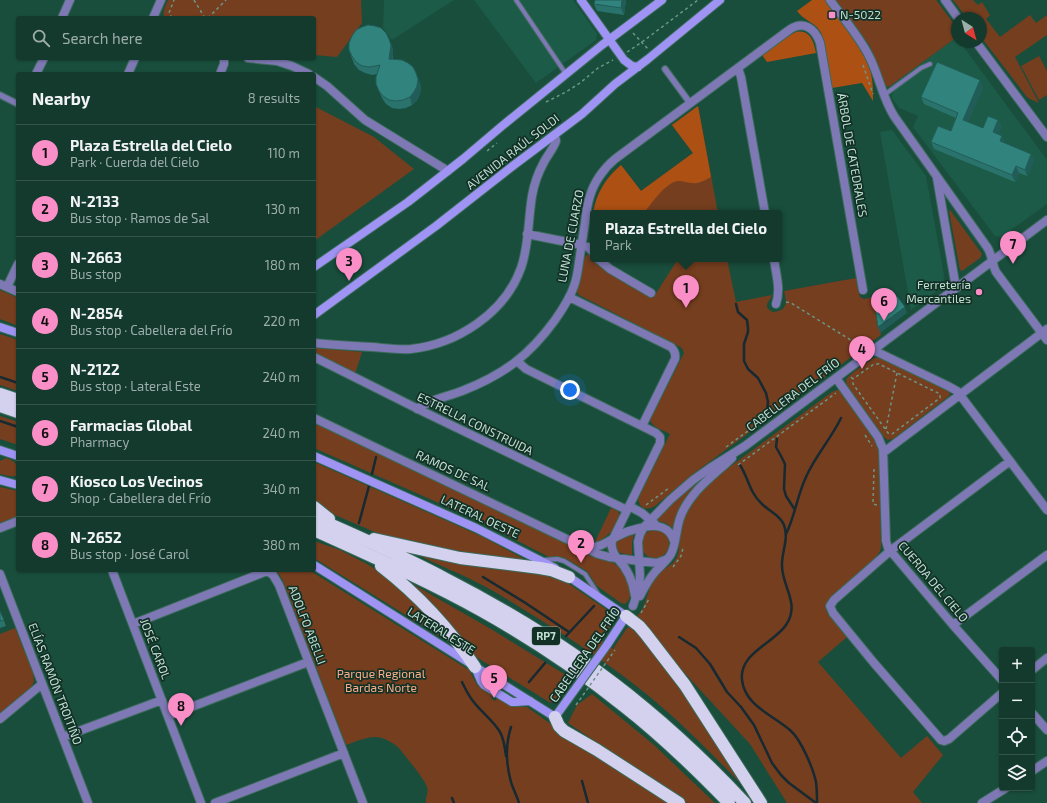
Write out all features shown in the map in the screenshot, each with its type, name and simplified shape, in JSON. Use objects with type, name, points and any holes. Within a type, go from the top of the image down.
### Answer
[{"type":"highway","points":[[0,394],[16,399]]},
{"type":"highway","points":[[0,406],[16,411]]},
{"type":"highway","points":[[316,509],[347,532],[450,557],[534,567],[551,570],[569,577]]},
{"type":"highway","name":"RP7","points":[[316,518],[446,579],[508,614],[577,657],[609,680],[660,721],[699,756],[745,803]]},
{"type":"highway","name":"RP7","points":[[316,531],[414,576],[481,611],[534,642],[608,693],[642,721],[689,763],[729,803]]},
{"type":"highway","points":[[316,533],[326,535]]},
{"type":"highway","points":[[360,551],[393,575],[420,601],[452,634],[475,666]]},
{"type":"highway","points":[[626,616],[645,632],[680,678],[762,803]]},
{"type":"highway","points":[[555,717],[559,726],[564,731],[597,750],[680,803]]},
{"type":"main road","points":[[581,0],[621,56],[628,64],[638,67]]},
{"type":"main road","points":[[316,265],[401,207],[448,171],[566,74],[662,0]]},
{"type":"main road","name":"AVENIDA RAÚL SOLDI","points":[[316,314],[443,221],[582,114],[615,84],[720,0]]},
{"type":"main road","points":[[0,327],[16,332]]},
{"type":"main road","points":[[0,450],[16,456]]},
{"type":"main road","points":[[0,457],[16,456]]},
{"type":"main road","name":"LATERAL OESTE","points":[[316,457],[476,528],[540,560],[569,577],[626,616]]},
{"type":"main road","points":[[4,481],[16,479]]},
{"type":"main road","points":[[4,481],[16,484]]},
{"type":"main road","name":"LATERAL ESTE","points":[[316,566],[475,666]]},
{"type":"main road","name":"CABELLERA DEL FRÍO","points":[[555,717],[626,616]]},
{"type":"main road","points":[[475,666],[484,685],[512,702],[530,701],[555,717]]},
{"type":"street","points":[[63,16],[70,0]]},
{"type":"street","points":[[154,16],[161,0]]},
{"type":"street","points":[[830,0],[866,50],[894,116],[987,246],[991,253],[996,272],[1045,334],[960,394],[884,452]]},
{"type":"street","points":[[945,0],[954,12]]},
{"type":"street","name":"LUNA DE CUARZO","points":[[417,409],[426,403],[462,391],[503,371],[530,350],[543,335],[569,297],[576,281],[589,198],[597,180],[606,167],[792,28],[800,26],[809,28]]},
{"type":"street","name":"ÁRBOL DE CATEDRALES","points":[[809,28],[815,33],[820,43],[863,290]]},
{"type":"street","points":[[980,48],[1047,137]]},
{"type":"street","points":[[37,72],[43,60]]},
{"type":"street","points":[[129,72],[134,60]]},
{"type":"street","points":[[221,72],[224,60]]},
{"type":"street","points":[[264,60],[281,62],[305,72]]},
{"type":"street","points":[[738,68],[741,77],[765,210]]},
{"type":"street","points":[[665,69],[690,103]]},
{"type":"street","points":[[316,78],[327,86],[362,118],[448,171]]},
{"type":"street","points":[[0,95],[16,103]]},
{"type":"street","points":[[316,343],[390,349],[411,349],[441,342],[463,333],[488,315],[508,292],[516,280],[522,266],[534,189],[541,169],[555,142],[554,135]]},
{"type":"street","points":[[937,176],[956,288]]},
{"type":"street","name":"CABELLERA DEL FRÍO","points":[[634,603],[640,580],[638,542],[640,534],[650,519],[675,495],[692,480],[745,446],[1047,220]]},
{"type":"street","points":[[527,234],[582,244],[590,249]]},
{"type":"street","points":[[602,262],[651,293]]},
{"type":"street","points":[[774,262],[779,290],[779,296],[776,304]]},
{"type":"street","points":[[16,267],[4,285],[16,291]]},
{"type":"street","points":[[569,297],[671,347],[675,353],[674,359],[642,426]]},
{"type":"street","points":[[873,350],[957,391],[1047,510]]},
{"type":"street","name":"ESTRELLA CONSTRUIDA","points":[[316,358],[417,409],[628,508],[642,513],[657,526]]},
{"type":"street","points":[[517,361],[526,369],[656,433],[660,437],[660,443],[613,538],[612,544],[614,554],[629,574],[633,586],[634,603]]},
{"type":"street","name":"CUERDA DEL CIELO","points":[[836,378],[880,440],[884,452],[886,545],[999,677]]},
{"type":"street","name":"RAMOS DE SAL","points":[[316,419],[602,555],[639,561]]},
{"type":"street","name":"CABELLERA DEL FRÍO","points":[[626,616],[653,574],[672,554],[679,519],[689,499],[700,486],[745,446]]},
{"type":"street","points":[[999,696],[949,739],[944,741],[938,738],[833,613],[830,606],[834,600],[890,551],[1010,461]]},
{"type":"street","points":[[0,528],[16,522]]},
{"type":"street","points":[[644,527],[657,526],[665,529],[669,532],[674,544]]},
{"type":"street","name":"RAMOS DE SAL","points":[[582,546],[590,548],[597,547],[625,532],[644,527]]},
{"type":"street","points":[[639,561],[657,563],[667,559],[672,554]]},
{"type":"street","points":[[954,625],[1047,555]]},
{"type":"street","name":"JOSÉ CAROL","points":[[113,572],[201,803]]},
{"type":"street","points":[[133,624],[262,572]]},
{"type":"street","name":"ADOLFO ABELLI","points":[[269,572],[278,582],[363,803]]},
{"type":"street","name":"ELÍAS RAMÓN TROITIÑO","points":[[1,580],[88,803]]},
{"type":"street","points":[[1035,668],[1047,658]]},
{"type":"street","points":[[168,716],[308,662]]},
{"type":"street","points":[[0,719],[42,684]]},
{"type":"street","points":[[63,737],[162,700]]},
{"type":"street","points":[[1035,716],[1047,730]]},
{"type":"street","points":[[214,803],[344,753]]},
{"type":"street","points":[[1035,769],[1047,761]]},
{"type":"street","points":[[982,803],[1001,791]]},
{"type":"lane","points":[[516,0],[566,74]]},
{"type":"lane","points":[[884,95],[921,68],[930,64]]},
{"type":"lane","points":[[540,560],[563,560],[586,576],[602,600]]},
{"type":"path","points":[[171,16],[169,13],[174,0]]},
{"type":"path","points":[[194,0],[204,16]]},
{"type":"path","points":[[210,16],[226,0]]},
{"type":"path","points":[[543,104],[566,92],[598,68],[621,56],[642,42],[698,0]]},
{"type":"path","points":[[862,60],[873,94]]},
{"type":"path","points":[[483,154],[501,139]]},
{"type":"path","points":[[786,302],[791,303],[863,348]]},
{"type":"path","points":[[874,364],[879,364],[897,373],[940,394],[940,398],[892,434],[888,433],[853,384],[854,379],[874,364]]},
{"type":"path","points":[[886,430],[897,373]]},
{"type":"path","points":[[722,450],[812,384]]},
{"type":"path","points":[[734,468],[836,393]]},
{"type":"path","points":[[864,432],[873,449]]},
{"type":"path","points":[[874,469],[872,504],[885,505]]},
{"type":"path","points":[[645,506],[671,487]]},
{"type":"path","points":[[670,569],[680,559],[683,544]]},
{"type":"path","points":[[640,616],[649,598]]},
{"type":"path","points":[[560,694],[608,627]]},
{"type":"path","points":[[576,705],[615,650]]},
{"type":"shaded area","points":[[384,0],[454,0],[392,40],[383,28]]},
{"type":"shaded area","points":[[474,0],[573,0],[597,34],[596,40],[536,83]]},
{"type":"shaded area","points":[[812,0],[825,0],[857,44],[871,73],[873,83],[873,101],[862,83],[832,88],[822,35],[816,26],[797,11]]},
{"type":"shaded area","points":[[796,32],[805,32],[808,34],[814,45],[816,53],[767,62],[762,55]]},
{"type":"shaded area","points":[[951,41],[951,48],[964,48],[1047,160],[1047,204],[1001,237],[995,236],[913,127],[918,116],[899,108],[892,98],[894,92],[890,86]]},
{"type":"shaded area","points":[[698,106],[711,177],[697,183],[678,181],[668,185],[646,210],[594,210],[602,186],[610,175],[621,165],[641,191],[693,153],[672,125]]},
{"type":"shaded area","points":[[892,130],[926,176],[944,275],[943,283],[939,289],[911,310],[880,132]]},
{"type":"green space","points":[[168,0],[361,0],[362,23],[337,57],[316,55],[316,16],[164,16],[164,11]]},
{"type":"green space","points":[[836,0],[936,0],[951,20],[951,41],[887,87],[869,45]]},
{"type":"green space","points":[[953,0],[973,0],[978,5],[982,2],[990,15],[987,18],[987,12],[962,12]]},
{"type":"green space","points":[[1030,15],[1036,23],[1047,15],[1047,35],[1015,57],[1039,103],[1027,97],[987,45],[987,20],[1000,37]]},
{"type":"green space","points":[[1039,56],[1047,71],[1047,95],[1039,100],[1021,66]]},
{"type":"green space","points":[[698,106],[717,210],[594,210],[602,186],[610,175],[621,165],[641,191],[693,153],[672,125]]},
{"type":"green space","points":[[316,107],[374,137],[414,169],[316,240]]},
{"type":"green space","points":[[950,210],[982,254],[980,258],[962,271],[960,270]]},
{"type":"green space","points":[[588,254],[590,256],[590,262],[597,262],[610,273],[653,298],[676,262],[728,262],[736,302],[772,295],[767,306],[769,310],[773,312],[784,308],[786,299],[784,291],[856,278],[860,297],[864,299],[874,297],[881,335],[693,474],[655,506],[645,508],[640,505],[638,499],[670,434],[655,426],[650,420],[684,353],[682,348],[579,295],[577,289],[585,257]]},
{"type":"green space","points":[[0,290],[16,297],[16,325],[0,319]]},
{"type":"green space","points":[[0,334],[16,339],[16,390],[0,385]]},
{"type":"green space","points":[[316,348],[362,352],[355,374],[316,353]]},
{"type":"green space","points":[[874,358],[883,359],[948,391],[950,394],[893,439],[888,440],[848,387],[846,382],[846,380],[859,368]]},
{"type":"green space","points":[[837,390],[844,394],[879,449],[881,547],[875,559],[828,601],[826,607],[828,614],[847,637],[818,662],[901,758],[927,736],[943,755],[913,792],[922,803],[787,803],[750,744],[656,642],[637,618],[643,608],[652,582],[659,573],[673,563],[677,557],[679,550],[679,534],[683,521],[698,494],[716,477],[832,392]]},
{"type":"green space","points":[[0,416],[16,421],[16,444],[0,439]]},
{"type":"green space","points":[[316,423],[591,555],[611,562],[624,572],[630,591],[628,600],[625,604],[621,603],[597,586],[587,571],[563,557],[549,557],[473,518],[316,449]]},
{"type":"green space","points":[[6,458],[13,461],[16,464],[16,476],[0,474],[0,461]]},
{"type":"green space","points":[[316,463],[483,537],[524,559],[525,561],[473,557],[384,536],[335,515],[316,504]]},
{"type":"green space","points":[[701,479],[702,480],[680,511],[673,527],[658,521],[658,519],[673,503]]},
{"type":"green space","points":[[0,487],[16,491],[16,517],[0,523]]},
{"type":"green space","points":[[611,508],[618,511],[620,516],[614,530],[597,543],[595,542]]},
{"type":"green space","points":[[655,530],[665,534],[669,544],[665,554],[655,558],[645,554],[641,544],[645,534]]},
{"type":"green space","points":[[634,533],[632,555],[620,553],[616,549],[616,542]]},
{"type":"green space","points":[[316,542],[340,550],[382,573],[436,624],[454,645],[316,559]]},
{"type":"green space","points":[[416,554],[543,572],[566,582],[613,614],[615,618],[614,621],[601,640],[613,649],[627,628],[631,626],[671,672],[744,787],[675,719],[637,686],[610,666],[498,594],[467,577]]},
{"type":"green space","name":"Parque Regional Bardas Norte","points":[[277,572],[312,572],[469,670],[477,685],[493,695],[491,698],[495,701],[497,698],[510,706],[527,707],[569,737],[669,803],[426,803],[427,787],[425,783],[398,747],[379,737],[367,738],[346,745]]},
{"type":"green space","points":[[409,582],[491,629],[569,677],[555,701],[553,703],[549,702],[473,655]]},
{"type":"green space","points":[[15,628],[33,673],[34,681],[29,689],[0,714],[0,634]]},
{"type":"green space","points":[[592,694],[654,745],[715,803],[687,803],[568,723],[577,705]]},
{"type":"building","points":[[595,0],[622,0],[621,8],[594,4]]},
{"type":"building","points":[[368,25],[381,28],[386,33],[391,45],[389,59],[402,60],[413,67],[418,79],[417,86],[410,97],[396,101],[389,100],[383,96],[376,84],[376,77],[380,65],[369,67],[362,66],[356,62],[352,56],[349,50],[349,43],[352,36],[356,30]]},
{"type":"building","points":[[937,62],[980,80],[963,120],[983,128],[988,116],[998,120],[993,132],[1002,136],[1000,141],[1031,154],[1025,170],[1016,166],[1012,175],[931,142],[938,126],[951,131],[958,113],[921,97]]},
{"type":"building","points":[[897,296],[905,307],[878,327],[875,307],[884,306]]},
{"type":"building","points":[[0,611],[4,620],[0,621]]},
{"type":"waterway","points":[[736,304],[738,312],[747,320],[748,332],[744,344],[744,361],[748,369],[758,378],[766,393],[768,402],[767,410]]},
{"type":"waterway","points":[[0,377],[16,382]]},
{"type":"waterway","points":[[786,534],[806,477],[841,418]]},
{"type":"waterway","points":[[0,421],[16,426]]},
{"type":"waterway","points":[[777,439],[776,447],[785,464],[784,489],[786,496],[795,510]]},
{"type":"waterway","points":[[372,474],[376,457]]},
{"type":"waterway","points":[[740,465],[754,495],[765,507],[777,516],[784,525],[786,535],[782,559],[782,572],[792,609],[786,625],[780,632],[751,656],[746,663],[742,671],[744,689],[748,697],[754,703],[784,725],[799,741],[816,782],[817,803]]},
{"type":"waterway","points":[[359,523],[369,486]]},
{"type":"waterway","points":[[483,577],[569,632]]},
{"type":"waterway","points":[[566,636],[594,606]]},
{"type":"waterway","points":[[679,637],[696,648],[710,664],[727,692],[741,707],[754,725],[772,763],[781,775],[789,783],[816,803]]},
{"type":"waterway","points":[[529,682],[545,663]]},
{"type":"waterway","points":[[462,682],[471,699],[500,732],[506,756]]},
{"type":"waterway","points":[[511,727],[507,748],[507,762],[511,782],[519,803]]},
{"type":"waterway","points":[[582,781],[588,803]]},
{"type":"waterway","points":[[452,798],[454,803]]},
{"type":"place","name":"N-5022","points":[[832,15]]},
{"type":"place","name":"Kiosco Los Vecinos","points":[[1013,264]]},
{"type":"place","name":"N-2663","points":[[349,281]]},
{"type":"place","name":"Ferretería Mercantiles","points":[[979,292]]},
{"type":"place","name":"Plaza Estrella del Cielo","points":[[686,308]]},
{"type":"place","name":"Farmacias Global","points":[[884,321]]},
{"type":"place","name":"N-2854","points":[[862,369]]},
{"type":"place","name":"N-2133","points":[[581,563]]},
{"type":"place","name":"N-2122","points":[[494,698]]},
{"type":"place","name":"N-2652","points":[[181,726]]}]
